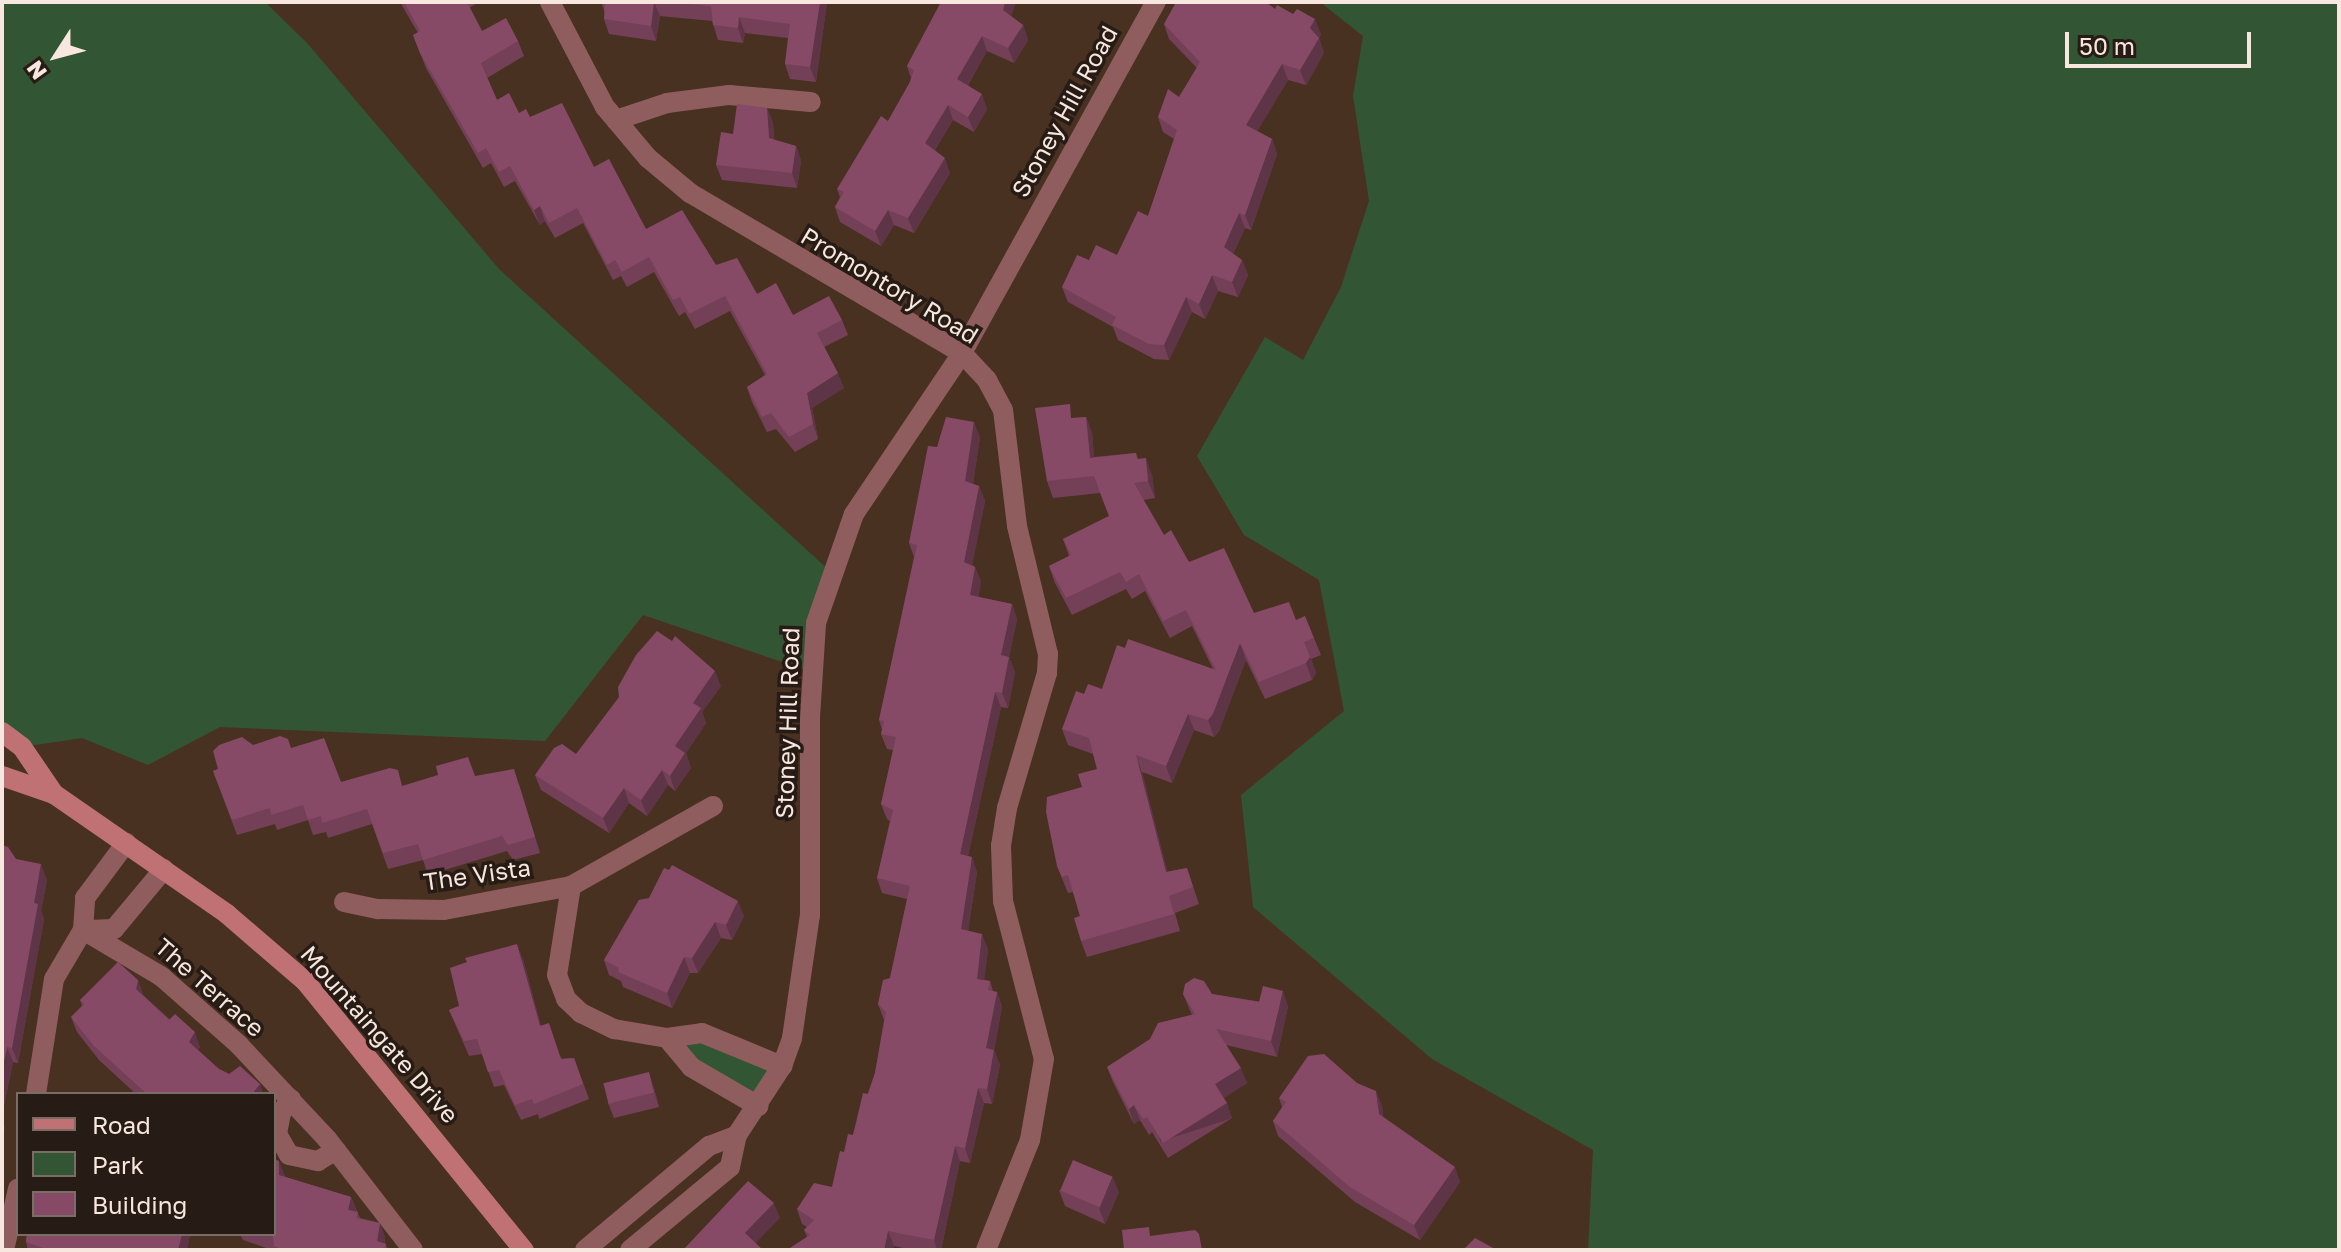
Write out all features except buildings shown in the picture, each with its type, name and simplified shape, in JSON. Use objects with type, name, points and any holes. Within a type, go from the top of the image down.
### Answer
[{"type":"street","name":"Promontory Road","points":[[550,2],[616,120],[648,158],[690,193],[962,353],[987,380],[1003,410],[1017,526],[1048,654],[1001,846],[1003,901],[1038,1026],[1042,1082],[1030,1140],[986,1250]]},
{"type":"street","name":"Stoney Hill Road","points":[[630,1250],[679,1214],[730,1167],[737,1135],[782,1066],[800,1001],[810,915],[809,743],[816,623],[854,514],[962,353],[1146,5]]},
{"type":"street","points":[[616,120],[667,103],[729,95],[811,102]]},
{"type":"street","name":"Mountaingate Drive","points":[[2,732],[22,747],[54,794]]},
{"type":"street","name":"Mountaingate Drive","points":[[2,776],[54,794],[164,869],[305,981],[524,1250]]},
{"type":"street","name":"The Vista","points":[[344,902],[378,909],[444,910],[571,886],[713,806]]},
{"type":"street","points":[[36,1092],[54,979],[83,930],[85,898],[126,843]]},
{"type":"street","points":[[83,930],[114,929],[164,869]]},
{"type":"street","points":[[571,886],[557,975],[566,999],[614,1029],[667,1038],[702,1033],[782,1066]]},
{"type":"street","name":"The Terrace","points":[[83,930],[162,977],[291,1099],[336,1150],[413,1250]]},
{"type":"street","points":[[667,1038],[691,1067],[758,1106]]},
{"type":"street","points":[[291,1099],[281,1113],[277,1134],[289,1155],[318,1161],[336,1150]]},
{"type":"street","name":"Stoney Hill Road","points":[[585,1250],[709,1146],[737,1135]]},
{"type":"street","points":[[659,1190],[679,1214]]},
{"type":"street","points":[[4,1250],[16,1198]]},
{"type":"green space","points":[[2,2],[265,2],[307,43],[499,269],[832,573],[812,672],[643,615],[545,741],[220,727],[148,765],[82,738],[22,747],[2,732]]},
{"type":"green space","points":[[1320,2],[2339,2],[2339,1250],[1588,1250],[1593,1150],[1432,1059],[1253,907],[1241,795],[1344,711],[1319,580],[1244,535],[1197,456],[1265,337],[1303,360],[1341,287],[1369,201],[1353,96],[1363,36]]},
{"type":"green space","points":[[702,1033],[782,1066],[758,1106],[667,1038]]}]
